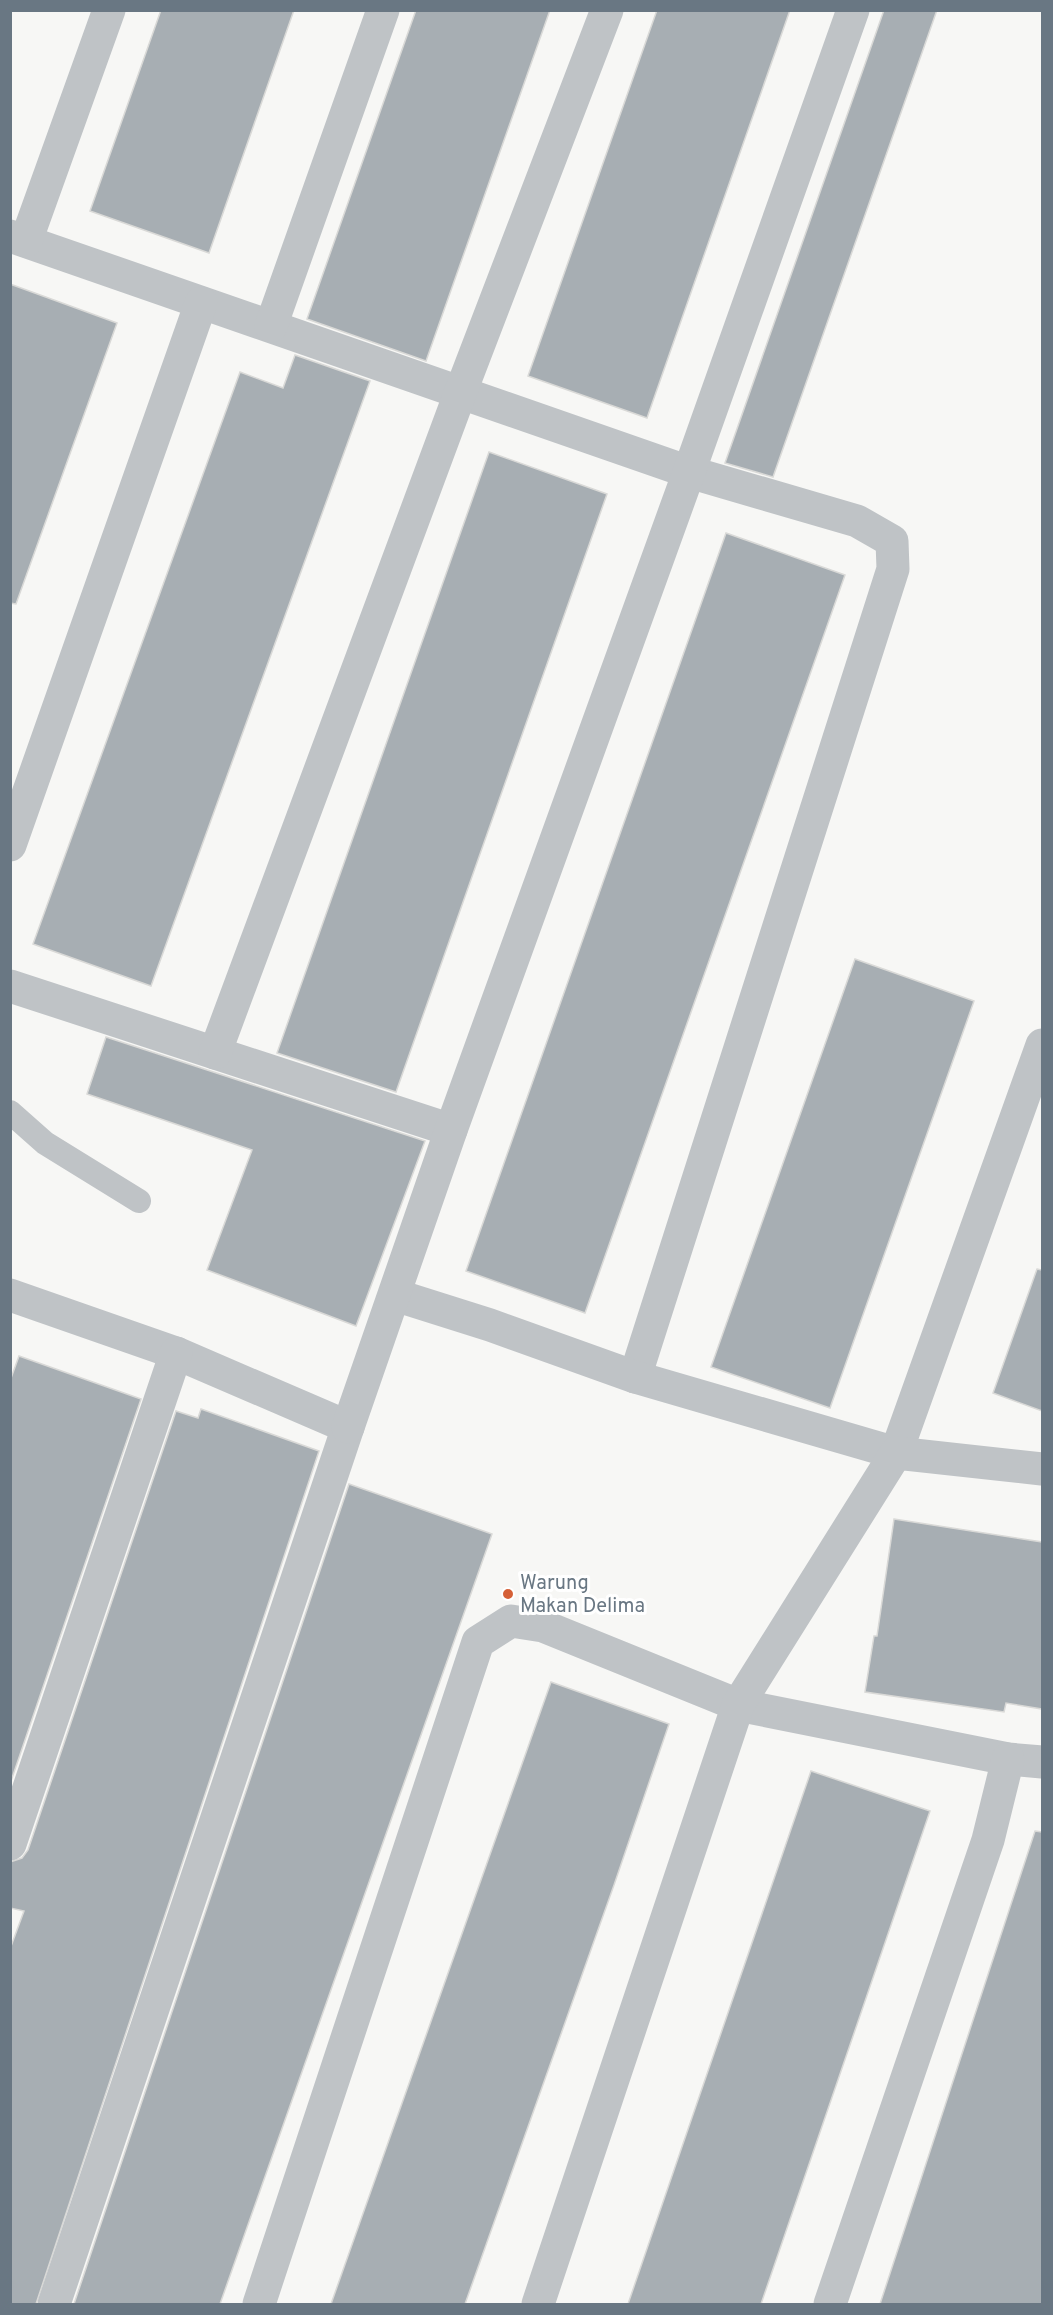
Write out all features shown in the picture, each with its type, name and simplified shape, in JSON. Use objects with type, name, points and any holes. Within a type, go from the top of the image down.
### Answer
[{"type":"street","points":[[109,10],[18,238],[689,472],[857,521],[892,541],[893,569],[634,1377]]},
{"type":"street","points":[[271,326],[383,10]]},
{"type":"street","points":[[215,1053],[461,391],[607,10]]},
{"type":"street","points":[[54,2304],[348,1427],[451,1130],[853,10]]},
{"type":"street","points":[[10,845],[201,303]]},
{"type":"street","points":[[10,986],[451,1130]]},
{"type":"street","points":[[538,2304],[738,1705],[896,1454],[1042,1045]]},
{"type":"street","points":[[10,1295],[176,1353],[348,1427]]},
{"type":"street","points":[[395,1295],[490,1325],[634,1377],[896,1454],[1042,1469]]},
{"type":"street","points":[[10,1844],[176,1353]]},
{"type":"street","points":[[259,2304],[478,1642],[511,1621],[543,1626],[738,1705],[1008,1759],[1042,1762]]},
{"type":"street","points":[[830,2304],[988,1840],[1008,1759]]},
{"type":"lane","points":[[10,1112],[45,1143],[139,1201]]},
{"type":"building","points":[[161,10],[294,10],[209,253],[90,211]]},
{"type":"building","points":[[416,10],[550,10],[426,361],[307,319]]},
{"type":"building","points":[[657,10],[790,10],[647,418],[528,376]]},
{"type":"building","points":[[884,10],[937,10],[773,477],[725,463]]},
{"type":"building","points":[[10,284],[117,323],[16,604],[10,603]]},
{"type":"building","points":[[295,355],[370,381],[151,986],[33,944],[240,372],[283,388]]},
{"type":"building","points":[[489,452],[607,494],[396,1092],[277,1053]]},
{"type":"building","points":[[726,533],[845,575],[585,1313],[466,1271]]},
{"type":"building","points":[[855,959],[974,1001],[830,1408],[711,1367]]},
{"type":"building","points":[[106,1037],[425,1141],[356,1326],[207,1270],[252,1150],[87,1094]]},
{"type":"building","points":[[1037,1269],[1042,1270],[1042,1411],[993,1393]]},
{"type":"building","points":[[19,1356],[141,1399],[10,1784],[10,1381]]},
{"type":"building","points":[[201,1409],[319,1451],[36,2304],[10,2304],[10,1949],[24,1911],[10,1908],[10,1862],[22,1858],[28,1850],[176,1411],[198,1418]]},
{"type":"building","points":[[349,1484],[492,1534],[220,2304],[74,2304]]},
{"type":"building","points":[[894,1519],[1042,1542],[1042,1709],[1006,1703],[1004,1712],[865,1692],[874,1636],[877,1636]]},
{"type":"building","points":[[551,1682],[669,1724],[614,1885],[465,2304],[331,2304]]},
{"type":"building","points":[[811,1771],[930,1811],[863,2007],[761,2304],[628,2304]]},
{"type":"building","points":[[1035,1831],[1042,1832],[1042,2304],[880,2304]]},
{"type":"place","name":"Warung Makan Delima","points":[[508,1594]]}]
